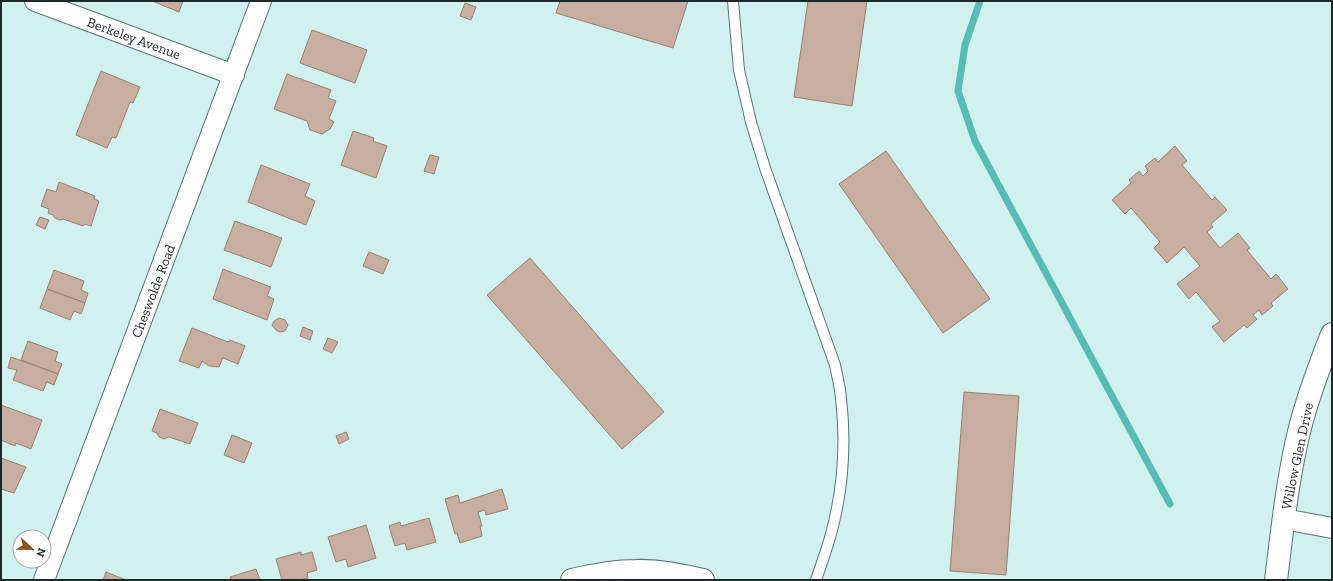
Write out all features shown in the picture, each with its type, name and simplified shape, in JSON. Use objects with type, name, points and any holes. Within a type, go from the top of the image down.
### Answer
[{"type":"street","name":"Berkeley Avenue","points":[[35,1],[234,75]]},
{"type":"street","name":"Cheswolde Road","points":[[44,580],[261,1]]},
{"type":"street","name":"Willow Glen Drive","points":[[1276,580],[1284,519],[1299,435],[1310,394],[1332,334]]},
{"type":"street","points":[[1284,519],[1332,528]]},
{"type":"street","points":[[572,580],[596,575],[637,571],[678,574],[703,580]]},
{"type":"lane","points":[[733,1],[739,70],[751,122],[765,168],[832,357],[841,396],[843,433],[842,469],[836,513],[831,534],[816,580]]},
{"type":"building","points":[[152,1],[183,1],[179,12]]},
{"type":"building","points":[[560,1],[688,1],[673,48],[556,13]]},
{"type":"building","points":[[808,1],[867,1],[852,106],[794,97]]},
{"type":"building","points":[[465,3],[476,7],[471,20],[460,16]]},
{"type":"building","points":[[312,30],[367,50],[355,83],[300,63]]},
{"type":"building","points":[[101,71],[140,87],[133,103],[130,102],[116,138],[112,137],[107,148],[76,135]]},
{"type":"building","points":[[287,74],[331,90],[328,98],[336,101],[329,119],[334,122],[330,129],[322,134],[310,130],[307,121],[274,109]]},
{"type":"building","points":[[353,131],[374,138],[373,141],[387,146],[376,178],[341,165]]},
{"type":"building","points":[[1175,146],[1187,161],[1182,165],[1212,200],[1215,197],[1227,210],[1211,224],[1213,227],[1207,232],[1220,248],[1238,233],[1250,248],[1247,250],[1271,279],[1276,274],[1288,289],[1271,303],[1273,306],[1262,315],[1259,310],[1253,315],[1257,319],[1247,328],[1244,325],[1224,342],[1212,327],[1220,321],[1196,292],[1189,299],[1177,284],[1200,266],[1184,247],[1167,263],[1154,248],[1160,242],[1131,208],[1125,214],[1112,200],[1131,183],[1129,180],[1139,171],[1143,176],[1148,171],[1145,166],[1155,158],[1158,162]]},
{"type":"building","points":[[886,151],[990,299],[943,333],[839,184]]},
{"type":"building","points":[[430,155],[439,157],[434,174],[424,171]]},
{"type":"building","points":[[261,165],[310,184],[305,196],[315,201],[306,225],[248,202]]},
{"type":"building","points":[[59,182],[95,196],[94,199],[99,201],[91,226],[85,224],[83,226],[63,219],[60,220],[55,218],[53,215],[48,213],[49,209],[41,206],[47,189],[56,192]]},
{"type":"building","points":[[40,217],[49,220],[45,229],[36,225]]},
{"type":"building","points":[[235,221],[282,238],[271,267],[224,250]]},
{"type":"building","points":[[369,252],[389,260],[383,274],[363,266]]},
{"type":"building","points":[[530,258],[664,412],[622,449],[487,295]]},
{"type":"building","points":[[223,269],[271,287],[267,296],[274,299],[267,320],[213,299]]},
{"type":"building","points":[[54,270],[84,281],[81,290],[88,293],[85,303],[47,289]]},
{"type":"building","points":[[47,289],[85,303],[81,314],[74,311],[70,320],[40,308]]},
{"type":"building","points":[[279,318],[285,320],[288,325],[285,331],[280,332],[272,325],[274,321]]},
{"type":"building","points":[[303,327],[313,331],[310,340],[300,336]]},
{"type":"building","points":[[192,328],[228,342],[230,340],[245,346],[238,364],[223,358],[219,367],[209,366],[202,361],[199,368],[179,361]]},
{"type":"building","points":[[328,338],[338,342],[332,353],[323,349]]},
{"type":"building","points":[[28,341],[58,352],[55,361],[62,364],[58,374],[21,360]]},
{"type":"building","points":[[11,357],[58,374],[54,385],[47,382],[43,391],[13,380],[17,370],[8,368]]},
{"type":"building","points":[[964,392],[1019,396],[1006,575],[950,571]]},
{"type":"building","points":[[1,405],[42,420],[31,449],[16,443],[15,446],[1,440]]},
{"type":"building","points":[[160,409],[198,423],[190,444],[169,437],[164,439],[152,431]]},
{"type":"building","points":[[346,432],[349,439],[339,444],[336,436]]},
{"type":"building","points":[[232,435],[252,443],[244,463],[224,455]]},
{"type":"building","points":[[1,458],[26,467],[14,493],[1,489]]},
{"type":"building","points":[[502,489],[508,509],[486,515],[485,510],[478,512],[482,526],[480,526],[482,536],[460,543],[457,533],[455,534],[445,499],[458,495],[460,503]]},
{"type":"building","points":[[429,518],[436,542],[407,550],[405,543],[395,546],[389,526],[400,522],[401,526]]},
{"type":"building","points":[[366,525],[376,558],[348,567],[346,559],[336,562],[328,537]]},
{"type":"building","points":[[301,552],[301,555],[312,552],[317,570],[307,573],[308,578],[300,580],[282,580],[276,559]]},
{"type":"building","points":[[256,569],[260,580],[231,580],[230,577]]},
{"type":"building","points":[[106,572],[126,580],[103,580]]},
{"type":"waterway","points":[[980,1],[965,45],[958,91],[975,141],[1170,504]]}]
